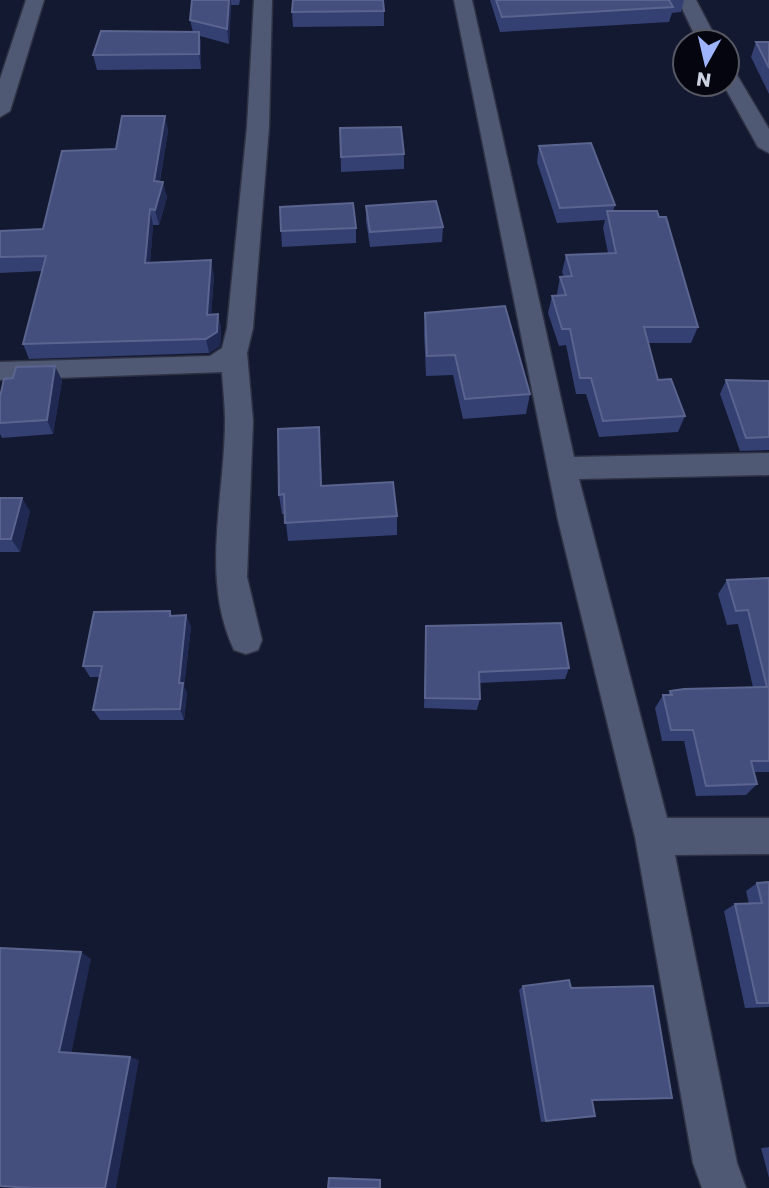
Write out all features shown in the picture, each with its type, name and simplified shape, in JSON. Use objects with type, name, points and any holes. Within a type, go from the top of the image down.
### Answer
[{"type":"street","points":[[0,111],[3,88],[35,0]]},
{"type":"street","points":[[246,640],[231,577],[239,421],[234,353],[240,328],[258,127],[263,0]]},
{"type":"street","points":[[463,0],[465,21],[508,228],[596,618],[653,836],[715,1163],[724,1188]]},
{"type":"street","points":[[687,0],[701,28]]},
{"type":"street","points":[[741,98],[769,147]]},
{"type":"street","points":[[0,372],[108,366],[203,366],[227,360],[234,353]]},
{"type":"street","points":[[562,468],[769,464]]},
{"type":"street","points":[[653,836],[769,836]]},
{"type":"building","points":[[192,0],[229,0],[227,29],[190,20]]},
{"type":"building","points":[[293,0],[383,0],[384,11],[292,12]]},
{"type":"building","points":[[496,0],[669,0],[673,7],[502,17]]},
{"type":"building","points":[[101,31],[199,32],[199,54],[93,55]]},
{"type":"building","points":[[756,42],[769,42],[769,68]]},
{"type":"building","points":[[122,116],[165,116],[154,181],[163,182],[155,210],[150,209],[145,263],[211,260],[207,315],[218,314],[217,332],[206,339],[23,344],[46,256],[0,257],[0,231],[43,229],[62,151],[116,149]]},
{"type":"building","points":[[401,127],[404,154],[341,157],[340,128]]},
{"type":"building","points":[[591,143],[615,205],[560,208],[539,146]]},
{"type":"building","points":[[436,201],[443,227],[370,232],[366,206]]},
{"type":"building","points":[[353,203],[356,228],[281,231],[280,207]]},
{"type":"building","points":[[607,211],[657,211],[659,217],[666,217],[698,327],[644,327],[658,380],[671,379],[685,416],[603,421],[591,378],[580,378],[570,329],[562,329],[552,296],[566,295],[560,277],[572,276],[566,255],[616,253]]},
{"type":"building","points":[[505,306],[530,394],[465,399],[455,355],[427,356],[425,313]]},
{"type":"building","points":[[55,366],[47,420],[0,423],[0,397],[4,379],[13,378],[16,367]]},
{"type":"building","points":[[726,380],[769,381],[769,437],[746,438]]},
{"type":"building","points":[[319,427],[321,486],[393,482],[397,516],[285,523],[284,494],[279,495],[278,429]]},
{"type":"building","points":[[0,498],[22,498],[11,539],[0,539]]},
{"type":"building","points":[[769,578],[769,761],[751,761],[757,784],[706,786],[693,730],[671,730],[663,695],[672,695],[670,691],[684,689],[767,687],[748,610],[736,611],[727,580]]},
{"type":"building","points":[[170,611],[170,616],[186,615],[179,683],[183,683],[180,709],[93,710],[102,666],[83,666],[94,612]]},
{"type":"building","points":[[561,623],[569,668],[479,672],[480,699],[425,698],[426,626]]},
{"type":"building","points":[[769,882],[769,1003],[757,1003],[735,904],[762,903],[757,883]]},
{"type":"building","points":[[0,948],[81,952],[59,1052],[130,1057],[105,1188],[0,1186]]},
{"type":"building","points":[[569,980],[571,988],[653,986],[672,1098],[592,1100],[595,1116],[546,1121],[523,986]]},
{"type":"building","points":[[329,1178],[380,1180],[380,1188],[328,1188]]}]
